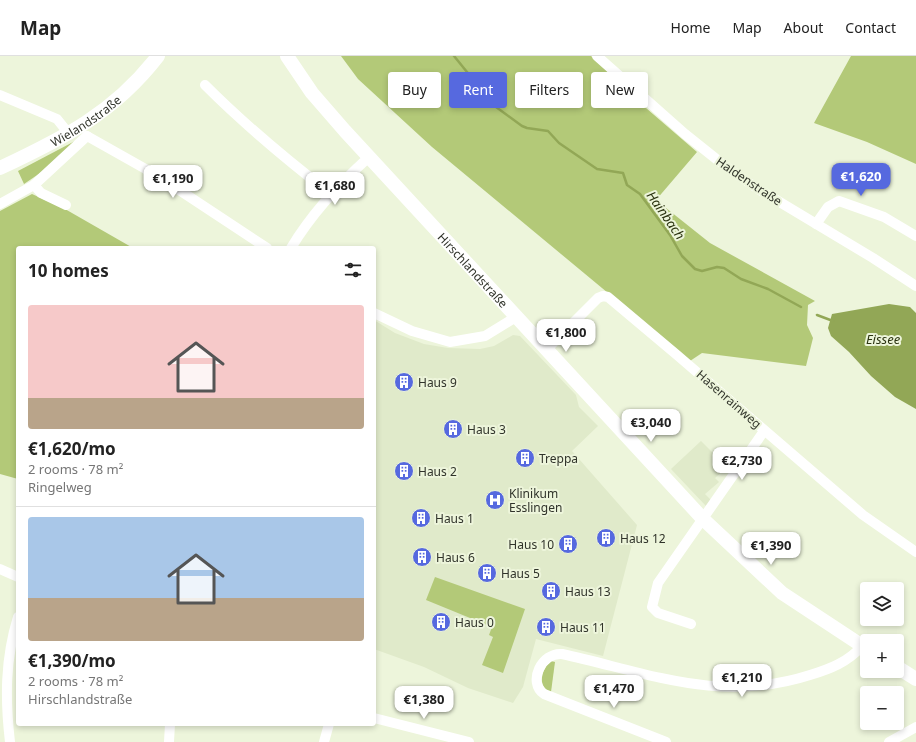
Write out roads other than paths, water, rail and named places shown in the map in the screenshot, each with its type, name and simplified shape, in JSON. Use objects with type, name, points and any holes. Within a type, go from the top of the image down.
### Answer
[{"type":"street","name":"Wielandstraße","points":[[0,168],[69,134],[84,131],[122,96],[158,56]]},
{"type":"street","name":"Hirschlandstraße","points":[[287,56],[312,92],[369,157],[703,519],[782,593],[860,644]]},
{"type":"street","name":"Haldenstraße","points":[[598,56],[700,148],[758,189],[916,286]]},
{"type":"street","points":[[205,85],[227,107],[293,164],[331,194]]},
{"type":"street","points":[[0,95],[56,119],[69,134]]},
{"type":"street","points":[[0,204],[34,185],[57,165],[84,131],[158,176],[264,246]]},
{"type":"street","points":[[292,246],[310,220],[331,194],[369,157]]},
{"type":"street","points":[[34,185],[41,193],[66,205]]},
{"type":"street","points":[[816,224],[831,204],[839,201],[884,218],[916,236]]},
{"type":"street","name":"Hasenrainweg","points":[[546,350],[598,298],[603,296],[608,297],[863,516],[916,552]]},
{"type":"street","points":[[376,314],[412,331],[445,342],[455,342],[485,336],[516,317]]},
{"type":"street","points":[[691,624],[658,613],[651,606],[658,583],[764,430]]},
{"type":"street","points":[[0,569],[16,576]]},
{"type":"street","points":[[10,742],[3,670],[16,624]]},
{"type":"street","points":[[666,742],[551,697],[542,692],[538,685],[537,678],[540,668],[546,658],[554,654],[703,686],[751,687],[785,682],[829,668],[852,657],[860,650]]},
{"type":"street","points":[[904,671],[916,679]]},
{"type":"street","points":[[376,719],[469,742]]},
{"type":"street","points":[[169,742],[170,726]]},
{"type":"street","points":[[324,742],[328,726]]},
{"type":"street","points":[[889,742],[916,727]]},
{"type":"water","name":"Eissee","points":[[889,304],[910,307],[916,313],[916,409],[895,397],[871,376],[849,352],[831,336],[828,328],[832,314]]},
{"type":"waterway","name":"Hainbach","points":[[454,56],[467,72],[481,96],[522,126],[548,131],[559,143],[597,169],[623,173],[627,185],[640,194],[670,235],[682,256],[695,269],[702,271],[717,267],[724,268],[741,279],[768,289],[801,307]]},
{"type":"waterway","name":"Hainbach","points":[[817,315],[833,321]]},
{"type":"place","name":"Haus 9","points":[[404,382]]},
{"type":"place","name":"Haus 3","points":[[453,429]]},
{"type":"place","name":"Treppa","points":[[525,458]]},
{"type":"place","name":"Haus 2","points":[[404,471]]},
{"type":"place","name":"Klinikum Esslingen","points":[[495,500]]},
{"type":"place","name":"Haus 1","points":[[421,518]]},
{"type":"place","name":"Haus 12","points":[[606,538]]},
{"type":"place","name":"Haus 10","points":[[568,544]]},
{"type":"place","name":"Haus 6","points":[[422,557]]},
{"type":"place","name":"Haus 5","points":[[487,573]]},
{"type":"place","name":"Haus 13","points":[[551,591]]},
{"type":"place","name":"Haus 0","points":[[441,622]]},
{"type":"place","name":"Haus 11","points":[[546,627]]}]
